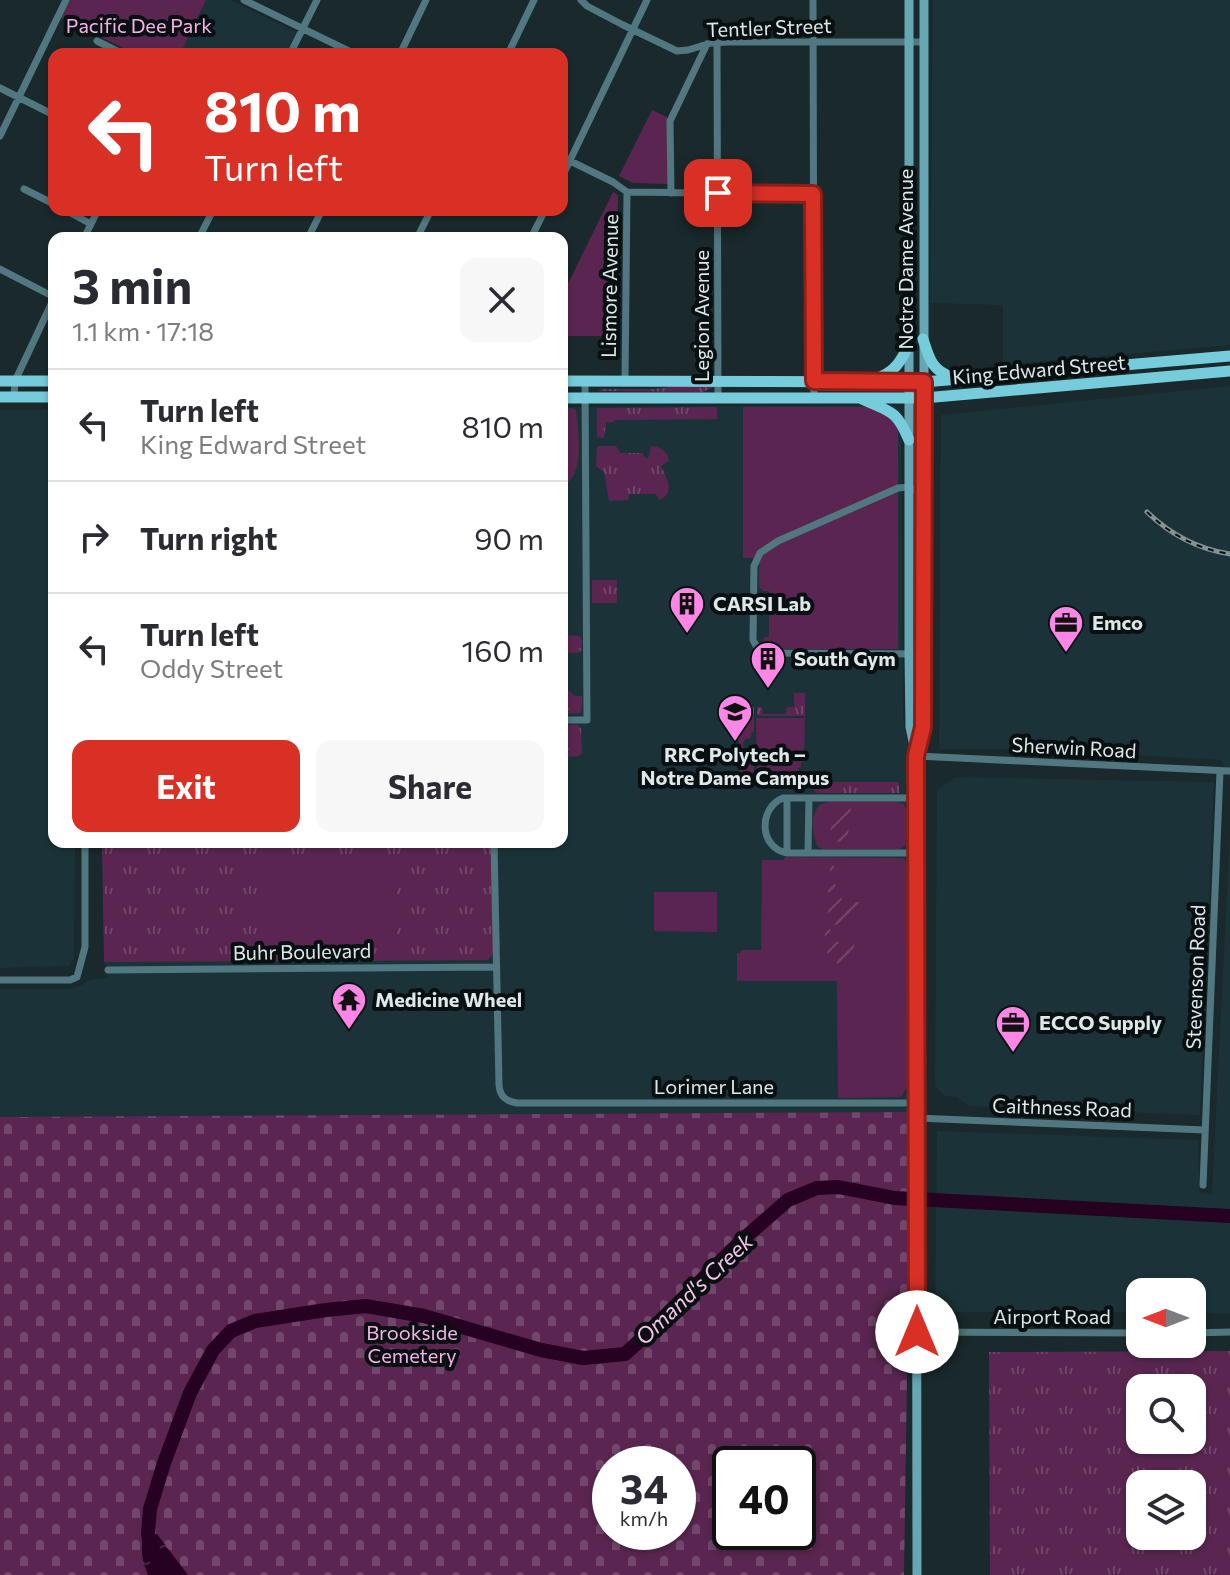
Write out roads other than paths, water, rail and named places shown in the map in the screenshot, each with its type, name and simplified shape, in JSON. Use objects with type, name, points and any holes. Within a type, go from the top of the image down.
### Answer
[{"type":"main road","points":[[923,339],[929,359],[936,369],[956,379]]},
{"type":"main road","points":[[864,381],[890,373],[901,361],[909,344]]},
{"type":"main road","name":"King Edward Street","points":[[568,381],[924,382],[1230,356]]},
{"type":"main road","name":"King Edward Street","points":[[568,398],[924,398],[1230,371]]},
{"type":"main road","points":[[0,381],[48,381]]},
{"type":"main road","points":[[0,397],[48,397]]},
{"type":"main road","points":[[858,397],[895,414],[909,440]]},
{"type":"street","points":[[0,136],[66,0]]},
{"type":"street","points":[[244,0],[343,48]]},
{"type":"street","points":[[293,48],[317,0]]},
{"type":"street","points":[[403,48],[426,0]]},
{"type":"street","points":[[511,48],[534,0]]},
{"type":"street","name":"Tentler Street","points":[[581,0],[594,10],[677,51],[717,42],[924,42]]},
{"type":"street","points":[[568,154],[647,0]]},
{"type":"street","points":[[813,0],[814,397]]},
{"type":"street","name":"Notre Dame Avenue","points":[[909,0],[909,654],[910,727],[916,756],[917,853],[917,1575]]},
{"type":"street","name":"Notre Dame Avenue","points":[[916,756],[923,727],[924,0]]},
{"type":"street","points":[[97,41],[111,48]]},
{"type":"street","name":"Legion Avenue","points":[[717,42],[718,397]]},
{"type":"street","points":[[671,193],[670,121],[707,44]]},
{"type":"street","points":[[0,88],[48,112]]},
{"type":"street","points":[[568,159],[627,192],[813,194]]},
{"type":"street","points":[[24,189],[48,201]]},
{"type":"street","name":"Lismore Avenue","points":[[625,381],[627,192]]},
{"type":"street","points":[[76,216],[91,224]]},
{"type":"street","points":[[87,232],[95,216]]},
{"type":"street","points":[[0,269],[48,294]]},
{"type":"street","points":[[14,397],[15,381],[48,310]]},
{"type":"street","points":[[568,720],[587,720],[585,382]]},
{"type":"street","points":[[923,494],[909,487],[898,488],[768,546],[755,561],[753,583],[753,640],[759,651],[923,654]]},
{"type":"street","points":[[909,610],[923,611]]},
{"type":"street","name":"Sherwin Road","points":[[916,756],[1230,771]]},
{"type":"street","name":"Stevenson Road","points":[[1203,1185],[1220,771]]},
{"type":"street","points":[[916,798],[787,798],[773,802],[766,817],[766,834],[770,845],[777,851],[787,853],[917,853]]},
{"type":"street","points":[[787,798],[787,853]]},
{"type":"street","points":[[808,853],[809,798]]},
{"type":"street","points":[[0,980],[70,980],[77,977],[85,947],[85,848]]},
{"type":"street","points":[[494,848],[496,967]]},
{"type":"street","name":"Buhr Boulevard","points":[[108,970],[496,967]]},
{"type":"street","name":"Lorimer Lane","points":[[496,967],[499,1085],[502,1097],[511,1102],[917,1103]]},
{"type":"street","name":"Caithness Road","points":[[917,1118],[1205,1130]]},
{"type":"street","name":"Airport Road","points":[[917,1332],[1126,1333]]},
{"type":"street","points":[[1206,1333],[1230,1332]]},
{"type":"water","points":[[148,1534],[157,1534],[188,1575],[148,1575],[142,1549]]},
{"type":"waterway","name":"Omand's Creek","points":[[168,1575],[150,1547],[148,1534],[150,1509],[164,1463],[190,1393],[213,1350],[231,1331],[255,1321],[366,1306],[424,1316],[541,1350],[583,1358],[625,1354],[741,1241],[788,1200],[817,1188],[838,1187],[895,1198],[1230,1216]]},
{"type":"railway","points":[[1147,512],[1185,540],[1230,554]]},
{"type":"place","name":"CARSI Lab","points":[[687,635]]},
{"type":"place","name":"Emco","points":[[1066,654]]},
{"type":"place","name":"South Gym","points":[[768,690]]},
{"type":"place","name":"RRC Polytech – Notre Dame Campus","points":[[735,743]]},
{"type":"place","name":"Medicine Wheel","points":[[349,1031]]},
{"type":"place","name":"ECCO Supply","points":[[1013,1054]]},
{"type":"park label","name":"Pacific Dee Park","points":[[139,26]]},
{"type":"park label","name":"Brookside Cemetery","points":[[412,1344]]}]
